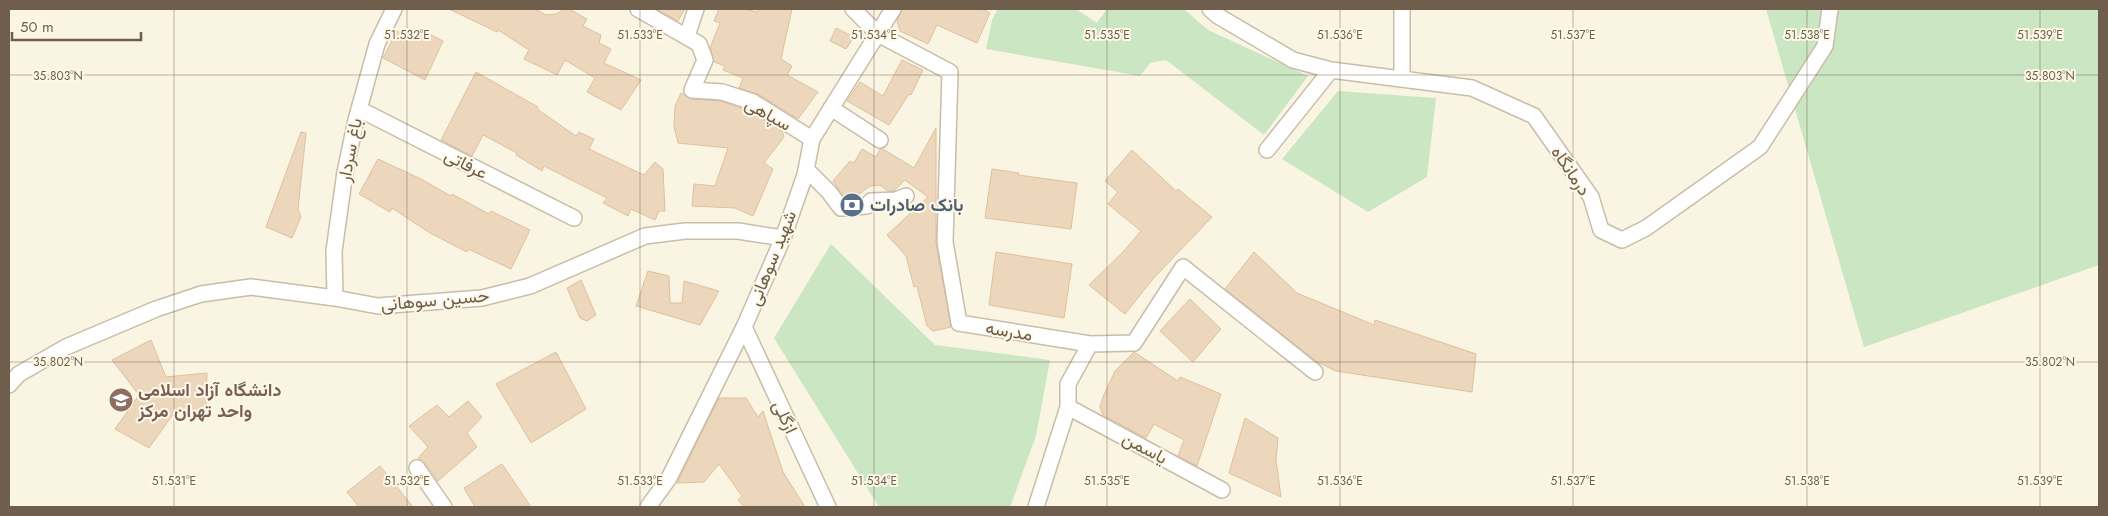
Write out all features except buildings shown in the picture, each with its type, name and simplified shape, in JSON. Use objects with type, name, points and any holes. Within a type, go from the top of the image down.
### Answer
[{"type":"street","name":"باغ سردار","points":[[335,298],[334,251],[344,172],[377,44],[394,9]]},
{"type":"street","points":[[638,9],[687,36],[696,9]]},
{"type":"street","points":[[853,9],[878,34]]},
{"type":"street","name":"شهید سوهانی","points":[[648,507],[670,478],[744,327],[783,238],[806,169],[812,139],[893,9]]},
{"type":"street","name":"درمانگاه","points":[[1210,9],[1218,16],[1293,60],[1330,70],[1472,88],[1534,116],[1591,197],[1601,230],[1622,240],[1646,228],[1760,146],[1825,46],[1830,9]]},
{"type":"street","points":[[1402,9],[1402,78]]},
{"type":"street","name":"مدرسه","points":[[878,34],[950,72],[945,242],[959,323],[1090,344],[1134,343],[1183,267],[1315,372]]},
{"type":"street","name":"سپاهی","points":[[687,36],[699,44],[705,60],[692,90],[722,92],[752,102],[812,139]]},
{"type":"street","points":[[1267,150],[1330,70]]},
{"type":"street","points":[[831,108],[880,140]]},
{"type":"street","name":"عرفاتی","points":[[359,109],[574,218]]},
{"type":"street","points":[[806,169],[830,192],[841,208],[867,206],[871,201],[896,200],[906,196]]},
{"type":"street","name":"حسین سوهانی","points":[[9,385],[19,374],[66,347],[156,309],[201,294],[251,287],[335,298],[378,306],[482,298],[530,286],[646,236],[685,231],[738,231],[783,238]]},
{"type":"street","name":"ازگلی","points":[[744,327],[828,507]]},
{"type":"street","points":[[1036,507],[1068,406],[1068,384],[1090,344]]},
{"type":"street","name":"یاسمن","points":[[1068,406],[1222,490]]},
{"type":"street","points":[[417,468],[444,507]]},
{"type":"green space","points":[[998,9],[1076,9],[1097,23],[1107,9],[1184,9],[1208,30],[1308,76],[1264,135],[1166,60],[1150,63],[1140,76],[986,49],[992,20]]},
{"type":"green space","points":[[1766,9],[2099,9],[2099,265],[1864,347]]},
{"type":"green space","points":[[1338,91],[1436,98],[1427,177],[1368,212],[1282,159]]},
{"type":"green space","points":[[831,244],[935,345],[1050,360],[1036,436],[1010,507],[879,507],[774,338]]},
{"type":"place","name":"بانک صادرات","points":[[852,205]]},
{"type":"place","name":"دانشگاه آزاد اسلامی واحد تهران مرکز","points":[[121,400]]}]
